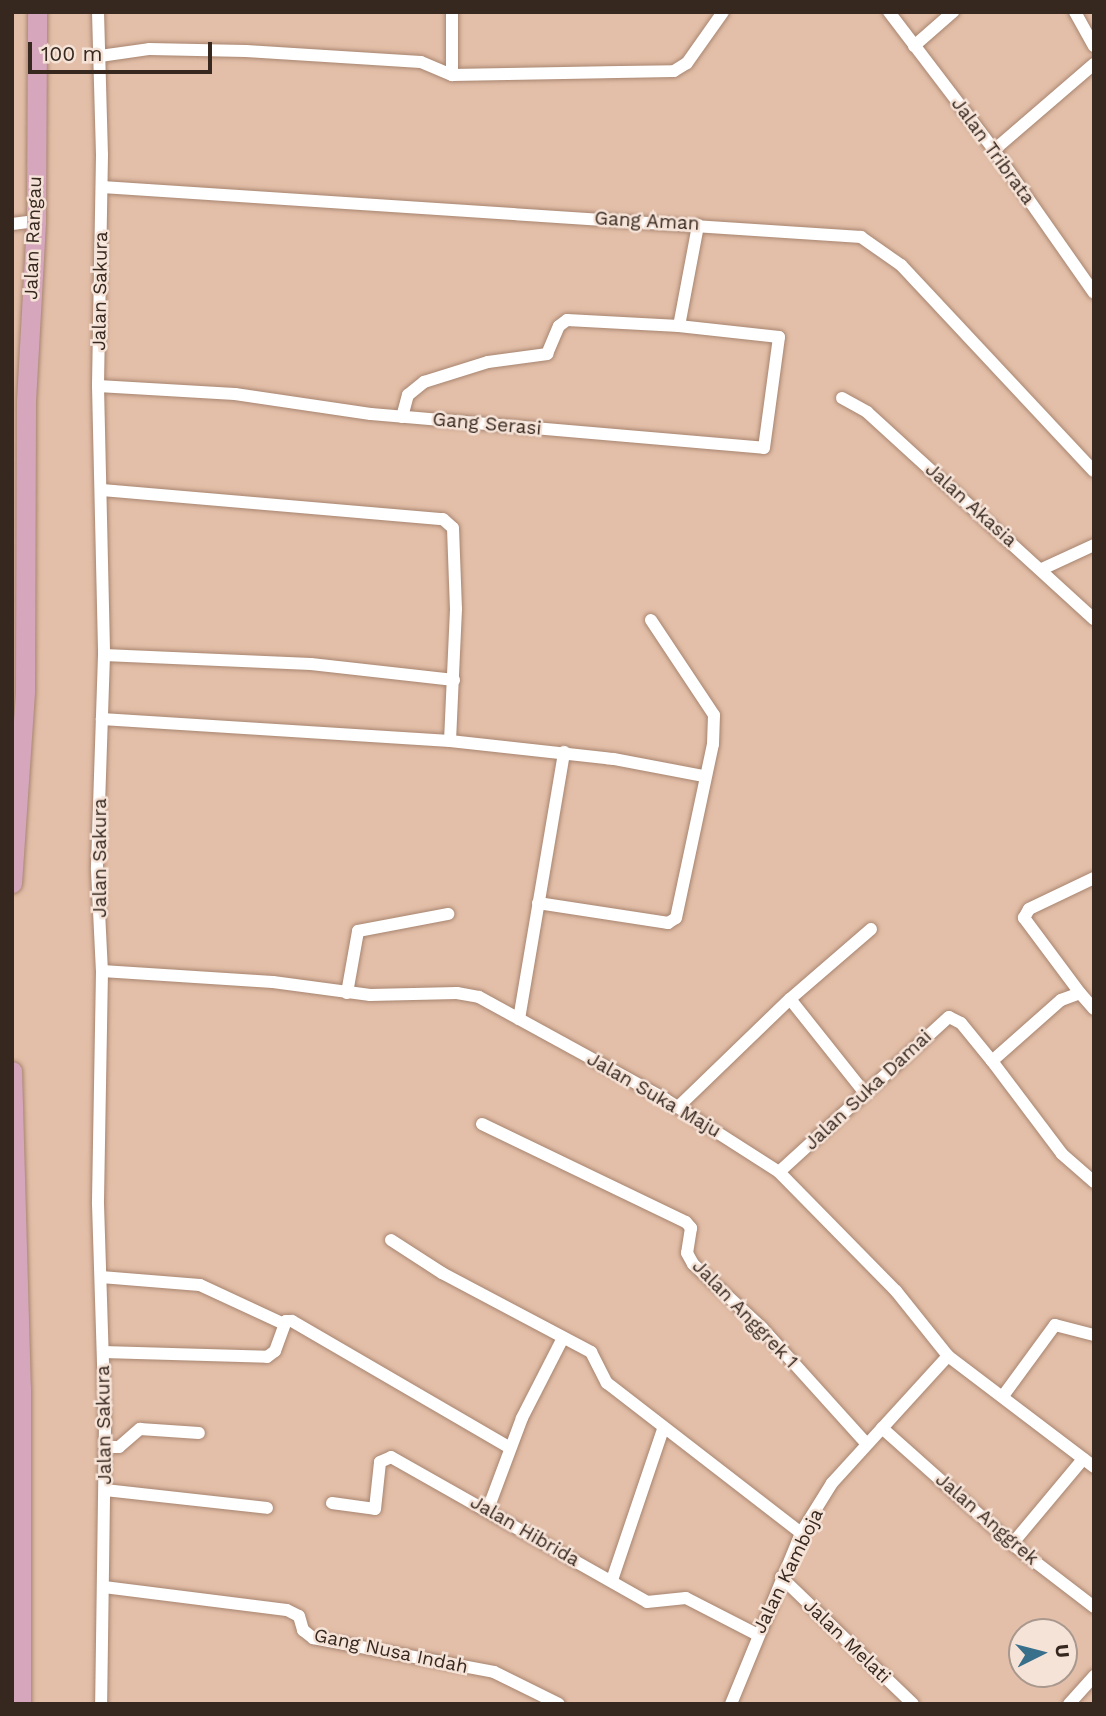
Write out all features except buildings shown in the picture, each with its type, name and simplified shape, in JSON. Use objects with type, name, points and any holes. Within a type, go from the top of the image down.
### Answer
[{"type":"main road","name":"Jalan Rangau","points":[[12,883],[19,689],[18,492],[36,221],[37,12]]},
{"type":"main road","points":[[12,1071],[20,1704]]},
{"type":"street","name":"Jalan Sakura","points":[[98,12],[102,187],[98,386],[104,655],[97,870],[102,971],[100,1277],[105,1447],[101,1704]]},
{"type":"street","points":[[452,12],[453,75]]},
{"type":"street","points":[[100,56],[149,49],[246,51],[421,62],[453,75],[678,70],[723,12]]},
{"type":"street","name":"Jalan Tribrata","points":[[889,12],[994,150],[1094,292]]},
{"type":"street","points":[[915,46],[953,12]]},
{"type":"street","points":[[1075,12],[1094,47]]},
{"type":"street","points":[[994,150],[1094,65]]},
{"type":"street","name":"Gang Aman","points":[[102,187],[846,233],[875,244],[929,294],[1094,471]]},
{"type":"street","points":[[12,224],[36,221]]},
{"type":"street","points":[[402,417],[408,395],[424,382],[488,362],[547,354],[559,326],[567,320],[679,326],[698,225]]},
{"type":"street","name":"Gang Serasi","points":[[98,386],[235,394],[402,417],[761,449],[768,445],[779,337],[679,326]]},
{"type":"street","name":"Jalan Akasia","points":[[842,398],[867,412],[1094,619]]},
{"type":"street","points":[[102,490],[196,494],[449,522],[453,528],[454,680],[450,741]]},
{"type":"street","points":[[1042,569],[1094,545]]},
{"type":"street","points":[[538,903],[674,921],[703,776],[713,744],[714,715],[651,620]]},
{"type":"street","points":[[104,655],[311,664],[454,680]]},
{"type":"street","points":[[102,719],[450,741],[564,752],[703,776]]},
{"type":"street","points":[[519,1019],[564,752]]},
{"type":"street","points":[[1094,877],[1029,909],[1024,918],[1094,1009]]},
{"type":"street","points":[[347,993],[358,931],[448,914]]},
{"type":"street","points":[[678,1107],[789,999],[871,929]]},
{"type":"street","name":"Jalan Suka Maju","points":[[102,971],[273,982],[347,993],[468,994],[519,1019],[678,1107],[779,1172],[896,1291],[948,1356],[1088,1463]]},
{"type":"street","points":[[992,1061],[1055,1004],[1080,993]]},
{"type":"street","points":[[789,999],[864,1092]]},
{"type":"street","name":"Jalan Suka Damai","points":[[779,1172],[946,1017],[961,1023],[1062,1154],[1094,1182]]},
{"type":"street","name":"Jalan Anggrek 1","points":[[482,1124],[686,1222],[693,1235],[688,1258],[762,1328],[866,1443]]},
{"type":"street","points":[[391,1240],[591,1352],[602,1379],[663,1429],[801,1533]]},
{"type":"street","points":[[100,1277],[200,1285],[284,1324],[292,1321],[510,1448]]},
{"type":"street","points":[[103,1352],[262,1358],[273,1354],[284,1324]]},
{"type":"street","points":[[1003,1396],[1055,1325],[1094,1335]]},
{"type":"street","points":[[488,1509],[510,1448],[563,1338]]},
{"type":"street","name":"Jalan Kamboja","points":[[731,1704],[756,1634],[801,1533],[832,1483],[948,1356]]},
{"type":"street","name":"Jalan Anggrek","points":[[882,1428],[1012,1545],[1094,1606]]},
{"type":"street","points":[[105,1447],[119,1447],[140,1429],[199,1433]]},
{"type":"street","points":[[612,1580],[663,1429]]},
{"type":"street","name":"Jalan Hibrida","points":[[332,1503],[375,1510],[380,1462],[386,1457],[488,1509],[647,1602],[686,1598],[756,1634]]},
{"type":"street","points":[[1012,1545],[1088,1463]]},
{"type":"street","points":[[105,1490],[267,1508]]},
{"type":"street","name":"Jalan Melati","points":[[781,1577],[911,1703]]},
{"type":"street","name":"Gang Nusa Indah","points":[[104,1587],[287,1610],[299,1616],[303,1630],[313,1638],[494,1672],[559,1704]]},
{"type":"street","points":[[1069,1704],[1094,1676]]}]
